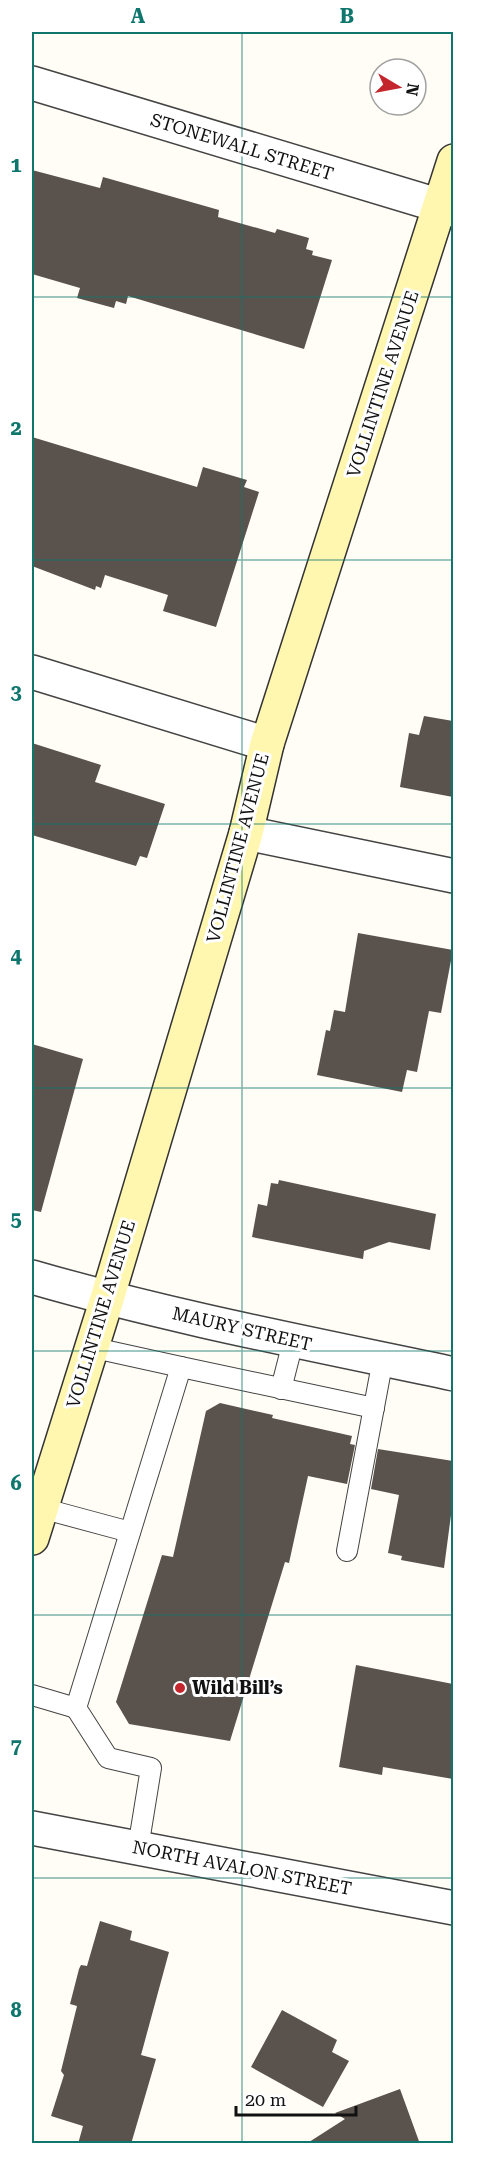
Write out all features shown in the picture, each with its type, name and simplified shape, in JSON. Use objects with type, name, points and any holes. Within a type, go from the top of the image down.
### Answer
[{"type":"street","name":"STONEWALL STREET","points":[[32,82],[446,209]]},
{"type":"street","name":"VOLLINTINE AVENUE","points":[[36,1523],[107,1299],[246,833],[267,744],[446,209],[453,161]]},
{"type":"street","points":[[32,672],[267,744]]},
{"type":"street","points":[[246,833],[453,876]]},
{"type":"street","name":"MAURY STREET","points":[[32,1277],[107,1299],[292,1342],[453,1374]]},
{"type":"street","name":"NORTH AVALON STREET","points":[[32,1828],[453,1908]]},
{"type":"lane","points":[[281,1389],[292,1342]]},
{"type":"lane","points":[[90,1347],[374,1408]]},
{"type":"lane","points":[[347,1551],[383,1359]]},
{"type":"lane","points":[[76,1708],[181,1367]]},
{"type":"lane","points":[[36,1523],[130,1532]]},
{"type":"lane","points":[[32,1695],[76,1708],[108,1758],[151,1768],[138,1848]]},
{"type":"building","points":[[32,170],[100,188],[103,177],[219,210],[218,217],[275,233],[277,229],[309,238],[306,249],[313,251],[312,255],[332,260],[304,349],[128,296],[126,304],[116,301],[114,308],[77,298],[80,288],[32,274]]},
{"type":"building","points":[[32,437],[197,487],[203,467],[247,480],[244,487],[259,492],[216,627],[163,611],[168,595],[105,575],[101,588],[96,586],[95,590],[32,566]]},
{"type":"building","points":[[424,716],[453,721],[453,797],[400,787],[409,733],[419,735]]},
{"type":"building","points":[[32,743],[101,765],[95,782],[165,804],[147,858],[140,856],[136,866],[32,835]]},
{"type":"building","points":[[358,933],[453,950],[441,1013],[429,1011],[417,1072],[407,1070],[402,1092],[317,1075],[326,1030],[330,1031],[334,1010],[345,1012]]},
{"type":"building","points":[[32,1044],[83,1059],[41,1212],[32,1210]]},
{"type":"building","points":[[279,1180],[436,1214],[430,1250],[389,1242],[364,1251],[363,1259],[252,1237],[258,1204],[267,1206],[271,1183],[278,1184]]},
{"type":"building","points":[[220,1403],[273,1415],[272,1418],[352,1436],[350,1444],[355,1445],[347,1484],[308,1476],[289,1563],[285,1562],[230,1741],[129,1724],[116,1702],[162,1555],[173,1557],[206,1411]]},
{"type":"building","points":[[378,1449],[453,1461],[453,1500],[444,1568],[401,1560],[402,1556],[388,1553],[399,1495],[371,1489]]},
{"type":"building","points":[[356,1665],[453,1684],[453,1779],[383,1767],[382,1775],[339,1767]]},
{"type":"building","points":[[100,1921],[132,1931],[130,1940],[169,1952],[141,2055],[156,2059],[131,2144],[78,2144],[83,2126],[51,2116],[64,2075],[61,2071],[77,2006],[70,2004],[79,1969],[81,1965],[87,1966]]},
{"type":"building","points":[[282,2010],[337,2040],[332,2052],[349,2061],[323,2107],[251,2067]]},
{"type":"building","points":[[400,2089],[420,2144],[306,2144],[345,2119],[335,2113]]},
{"type":"place","name":"Wild Bill’s","points":[[180,1688]]}]
